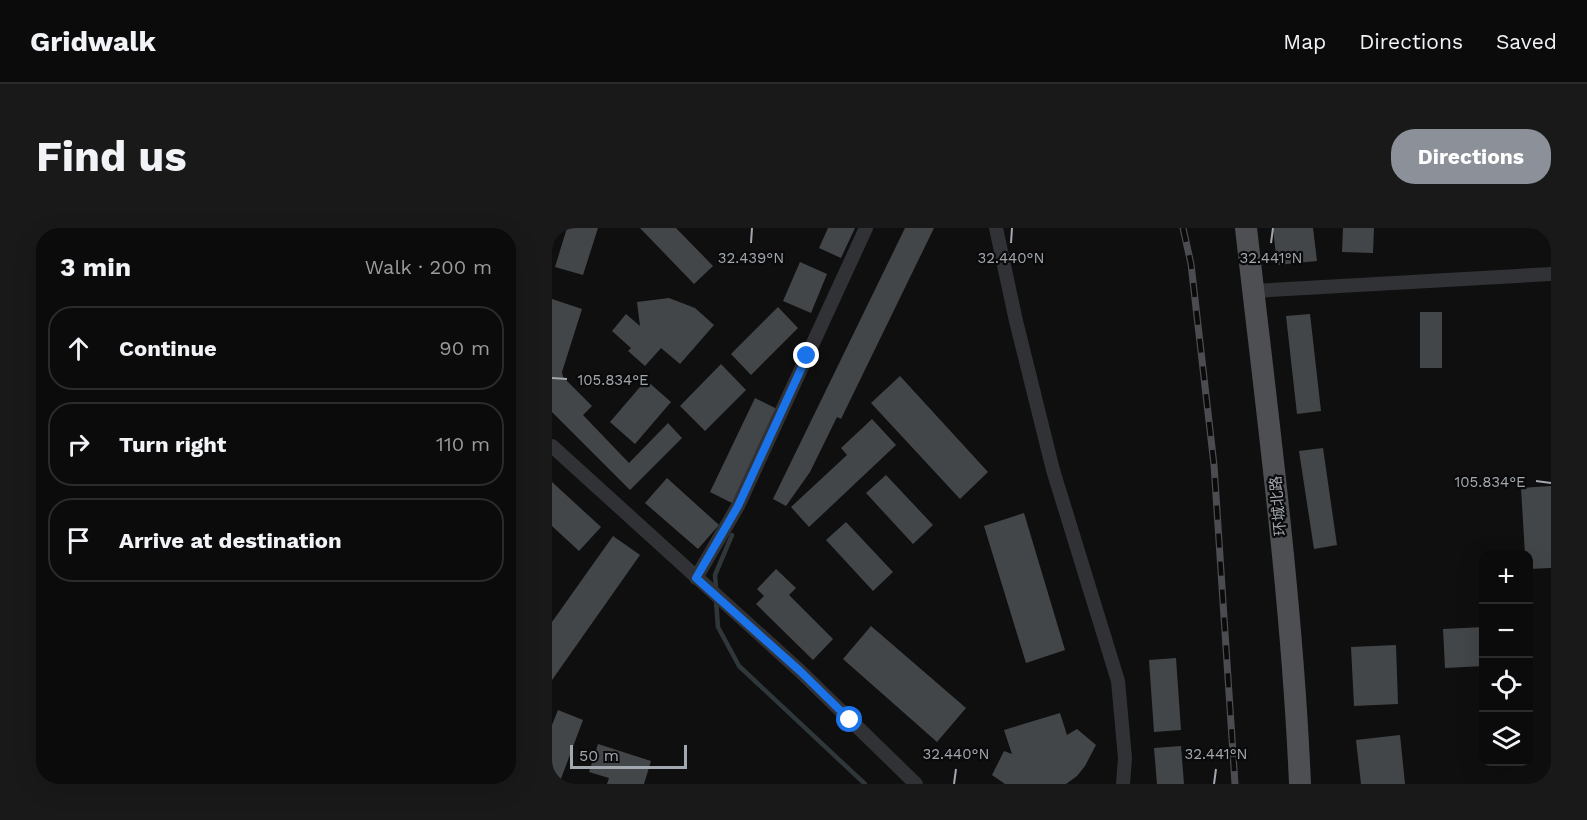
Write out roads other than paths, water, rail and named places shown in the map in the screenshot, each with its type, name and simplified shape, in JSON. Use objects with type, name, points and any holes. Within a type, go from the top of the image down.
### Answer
[{"type":"main road","name":"环城北路","points":[[1246,228],[1275,477],[1298,735],[1300,784]]},
{"type":"street","points":[[696,578],[738,506],[866,228]]},
{"type":"street","points":[[996,228],[1016,321],[1053,470],[1118,681],[1125,758],[1123,784]]},
{"type":"street","points":[[1253,291],[1551,274]]},
{"type":"street","points":[[552,446],[800,671],[916,784]]},
{"type":"waterway","points":[[716,589],[715,575],[732,535]]},
{"type":"waterway","points":[[716,601],[718,627],[739,666],[865,784]]},
{"type":"railway","points":[[1183,228],[1191,264],[1214,465],[1235,784]]}]
